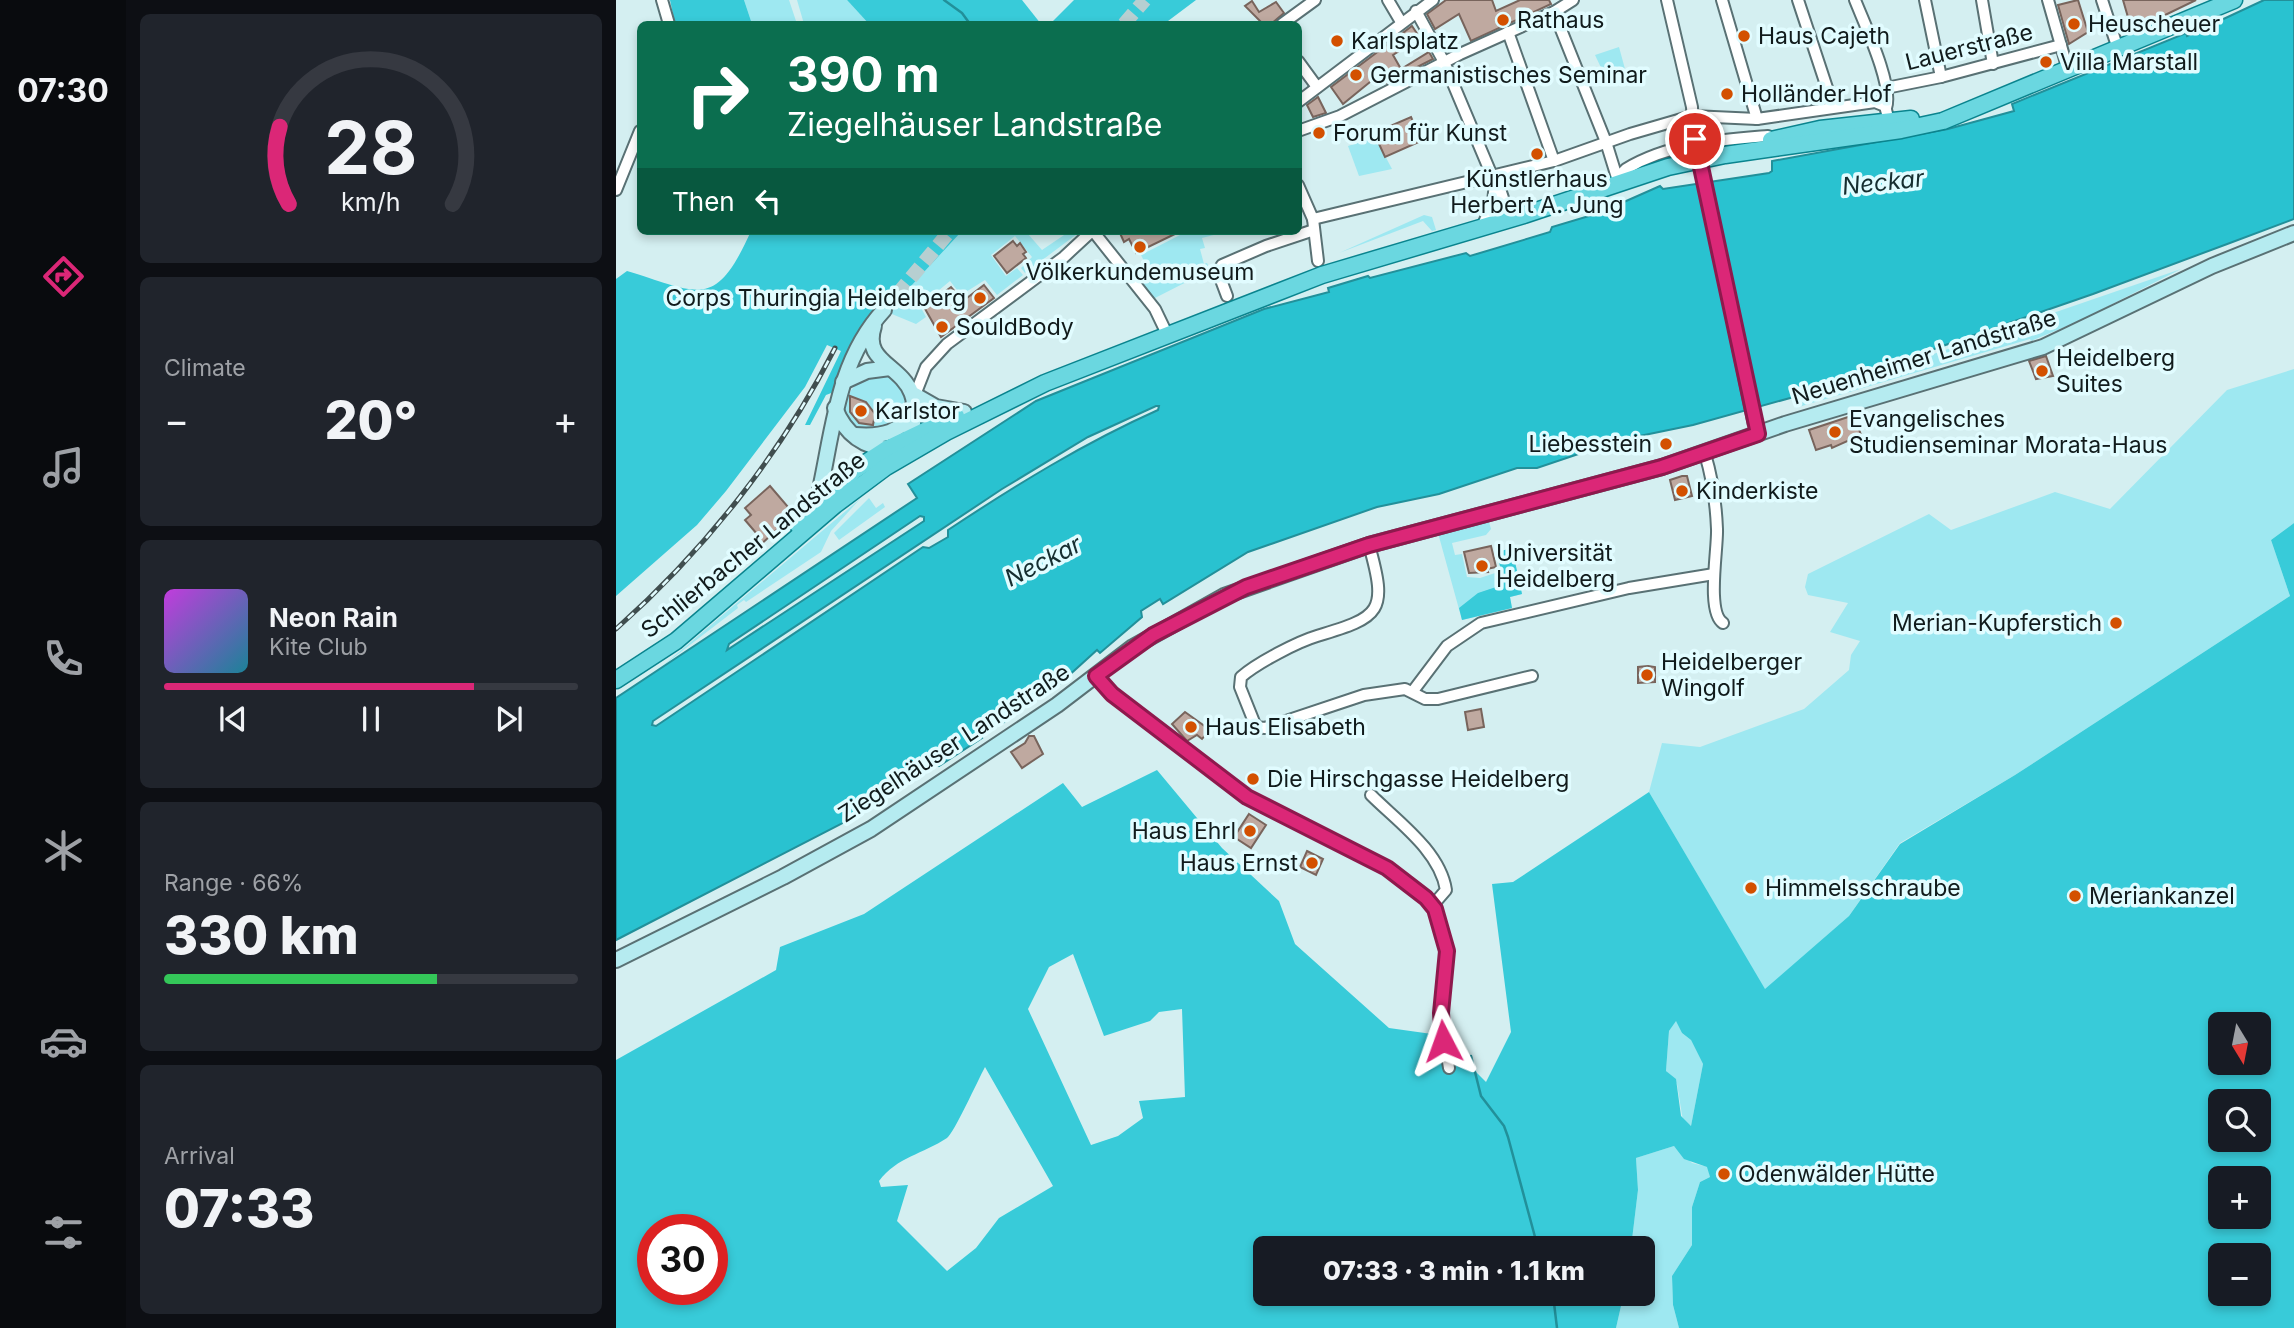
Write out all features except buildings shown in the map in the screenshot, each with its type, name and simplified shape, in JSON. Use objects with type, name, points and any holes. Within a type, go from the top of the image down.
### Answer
[{"type":"main road","points":[[1725,155],[1774,139],[1820,129],[1961,112],[2234,0]]},
{"type":"main road","points":[[908,448],[1045,383],[1322,275],[1705,159],[1889,120]]},
{"type":"main road","name":"Neuenheimer Landstraße","points":[[1756,429],[2043,347],[2213,266],[2294,233]]},
{"type":"main road","points":[[816,507],[835,408],[843,382],[868,327],[884,310],[874,326],[871,343],[874,353],[904,378],[915,395],[936,407],[964,412]]},
{"type":"main road","points":[[843,382],[867,372],[890,368]]},
{"type":"main road","points":[[908,448],[964,412],[1014,391],[1045,383]]},
{"type":"main road","points":[[851,434],[878,435],[895,430],[907,418],[915,395]]},
{"type":"main road","points":[[908,448],[915,417],[915,395]]},
{"type":"main road","points":[[835,408],[843,426],[851,434],[866,444],[887,449]]},
{"type":"main road","name":"Ziegelhäuser Landstraße","points":[[616,960],[871,829],[980,758],[1153,635],[1224,596],[1369,545],[1705,454],[1756,429]]},
{"type":"main road","name":"Schlierbacher Landstraße","points":[[617,679],[752,566],[840,482],[887,449],[908,448]]},
{"type":"main road","name":"Schlierbacher Landstraße","points":[[617,679],[684,635],[835,505],[908,448]]},
{"type":"street","points":[[662,0],[668,21]]},
{"type":"street","points":[[1286,21],[1315,0]]},
{"type":"street","points":[[1388,0],[1401,22]]},
{"type":"street","points":[[1667,0],[1756,429]]},
{"type":"street","points":[[1722,0],[1757,119]]},
{"type":"street","points":[[1798,0],[1831,102]]},
{"type":"street","points":[[1855,0],[1885,84],[1889,120]]},
{"type":"street","points":[[1925,0],[1941,77]]},
{"type":"street","points":[[1982,0],[1993,64]]},
{"type":"street","points":[[2048,0],[2058,48],[2068,69]]},
{"type":"street","points":[[2102,0],[2118,49]]},
{"type":"street","points":[[1302,99],[1431,1]]},
{"type":"street","points":[[1302,130],[1340,116],[1562,4],[1602,144],[1619,184]]},
{"type":"street","points":[[1416,11],[1444,62],[1494,180],[1499,186],[1510,219]]},
{"type":"street","points":[[1508,32],[1554,160]]},
{"type":"street","name":"Lauerstraße","points":[[1885,84],[1941,77],[2058,48]]},
{"type":"street","points":[[1302,66],[1317,87]]},
{"type":"street","points":[[1302,229],[1314,224],[1494,180],[1692,112],[1711,117],[1757,119],[1831,102],[1875,102],[1889,120]]},
{"type":"street","points":[[1619,184],[1624,170],[1674,148],[1758,137],[1774,139]]},
{"type":"street","points":[[616,190],[637,138]]},
{"type":"street","points":[[1482,228],[1493,202],[1494,180]]},
{"type":"street","points":[[1302,195],[1314,224],[1318,261]]},
{"type":"street","points":[[915,395],[926,367],[947,344],[1064,257],[1089,235]]},
{"type":"street","points":[[1096,235],[1155,309],[1167,334]]},
{"type":"street","points":[[1227,296],[1219,272],[1222,265],[1289,235]]},
{"type":"street","points":[[1705,454],[1713,491],[1717,530],[1714,574],[1718,618],[1723,623]]},
{"type":"street","points":[[1369,545],[1378,579],[1378,597],[1372,611],[1353,626],[1306,640],[1244,674],[1240,687],[1256,727],[1262,729],[1364,695],[1413,691],[1425,699],[1438,699],[1532,676]]},
{"type":"street","points":[[1413,691],[1447,646],[1481,623],[1644,584],[1714,574]]},
{"type":"street","points":[[1096,676],[1112,694],[1240,793],[1396,873],[1433,905],[1447,951],[1441,1018],[1450,1068]]},
{"type":"street","points":[[1371,795],[1420,843],[1438,870],[1446,890],[1433,905]]},
{"type":"shaded area","points":[[670,0],[744,0],[751,21],[674,21]]},
{"type":"shaded area","points":[[744,0],[789,0],[796,21],[751,21]]},
{"type":"shaded area","points":[[797,0],[847,0],[866,21],[803,21]]},
{"type":"shaded area","points":[[847,0],[1022,0],[1039,21],[866,21]]},
{"type":"shaded area","points":[[1074,0],[1196,0],[1168,21],[1133,21],[1127,14],[1119,21],[1053,21]]},
{"type":"shaded area","points":[[1619,47],[1625,69],[1605,76],[1595,55]]},
{"type":"shaded area","points":[[1375,137],[1392,169],[1359,176],[1348,146]]},
{"type":"shaded area","points":[[1424,215],[1432,217],[1436,230],[1432,231],[1423,221],[1339,253]]},
{"type":"shaded area","points":[[749,235],[958,235],[887,312],[834,392],[826,395],[810,425],[805,425],[841,351],[827,345],[805,387],[726,491],[697,525],[616,596],[616,279],[627,271],[672,285],[703,289],[715,285],[727,274]]},
{"type":"shaded area","points":[[958,235],[1029,235],[1042,250],[1064,235],[1076,235],[1025,273],[1021,268],[1032,257],[1015,236],[991,255],[1006,276],[1017,268],[1023,275],[997,295],[985,280],[961,295],[950,281],[920,306],[926,317],[916,324],[887,312]]},
{"type":"shaded area","points":[[1180,235],[1214,235],[1202,238],[1205,248],[1200,249],[1204,264],[1207,263],[1210,270],[1153,299],[1141,283],[1146,280],[1143,274],[1149,271],[1141,255]]},
{"type":"shaded area","points":[[2181,269],[2077,322],[2031,341],[2030,339],[1795,408],[1811,396]]},
{"type":"shaded area","points":[[2294,369],[2294,523],[2271,540],[2290,596],[2015,775],[1900,843],[1849,916],[1765,990],[1649,792],[1662,743],[1700,747],[1804,709],[1849,670],[1851,655],[1860,641],[1830,632],[1848,603],[1808,595],[1805,587],[1808,574],[1929,514],[1951,530],[2055,492],[2110,509],[2227,390]]},
{"type":"shaded area","points":[[884,373],[896,377],[906,400],[904,410],[888,430],[853,429],[844,413],[851,390],[861,381]]},
{"type":"shaded area","points":[[869,498],[876,508],[883,503],[885,507],[839,540],[834,533]]},
{"type":"shaded area","points":[[860,499],[831,531],[821,552],[746,602],[744,600],[737,605],[738,608],[660,668]]},
{"type":"shaded area","name":"Universität Heidelberg","points":[[1489,522],[1491,529],[1486,535],[1452,543],[1455,555],[1462,554],[1467,577],[1480,578],[1501,571],[1497,552],[1512,548],[1522,594],[1510,597],[1512,608],[1462,620],[1438,533]]},
{"type":"shaded area","points":[[2294,523],[2294,1328],[1679,1328],[1673,1305],[1672,1276],[1692,1245],[1692,1207],[1700,1182],[1710,1177],[1707,1167],[1684,1159],[1674,1146],[1636,1158],[1638,1190],[1632,1236],[1253,1236],[1253,1306],[1621,1306],[1616,1328],[616,1328],[616,1060],[776,970],[780,947],[864,914],[1063,783],[1082,807],[1157,770],[1222,848],[1279,901],[1295,944],[1389,1028],[1439,1035],[1486,1082],[1511,1032],[1492,884],[1513,882],[1649,792],[1765,989],[1849,916],[1900,844],[2015,775],[2290,596],[2271,540]],"holes":[[[1073,954],[1104,1036],[1150,1021],[1159,1012],[1182,1009],[1185,1097],[1139,1101],[1143,1118],[1118,1136],[1091,1145],[1028,1009],[1049,967]],[[1676,1021],[1682,1033],[1691,1040],[1703,1064],[1691,1126],[1681,1116],[1676,1079],[1666,1071],[1669,1031]],[[985,1067],[1053,1186],[999,1218],[976,1248],[947,1271],[897,1221],[908,1185],[881,1187],[879,1181],[894,1166],[947,1138]]]},
{"type":"shaded area","points":[[1512,548],[1522,594],[1510,597],[1512,608],[1462,620],[1459,608],[1478,593],[1496,587],[1501,571],[1497,552]]},
{"type":"shaded area","points":[[1676,1020],[1682,1033],[1691,1040],[1703,1064],[1691,1126],[1683,1121],[1677,1084],[1666,1071],[1669,1031]]},
{"type":"shaded area","points":[[1674,1146],[1692,1163],[1708,1167],[1710,1177],[1700,1182],[1692,1207],[1692,1245],[1672,1276],[1673,1305],[1679,1328],[1616,1328],[1621,1306],[1655,1306],[1655,1236],[1632,1236],[1638,1190],[1636,1158]]},
{"type":"water","name":"Neckar","points":[[2264,0],[2294,0],[2294,219],[2093,294],[1801,395],[1693,425],[1620,440],[1537,468],[1517,468],[1439,494],[1377,507],[1248,552],[1163,604],[1160,599],[1141,611],[1142,617],[1100,653],[1097,650],[1054,689],[1047,689],[1006,712],[1009,718],[1003,723],[998,718],[979,734],[982,738],[939,766],[935,763],[914,780],[841,824],[616,940],[616,698],[917,498],[908,484],[1036,401],[1264,309],[1329,292],[1328,288],[1466,253],[1470,256],[1550,232],[1552,227],[1599,213],[1660,186],[1663,189],[1769,173],[1772,171],[1772,161],[1948,129],[2014,111],[2012,104],[2186,33],[2187,36]],"holes":[[[1159,406],[1158,410],[1077,451],[999,497],[948,530],[948,537],[929,548],[923,547],[656,726],[652,725],[653,721],[1002,489],[1088,437]],[[920,516],[924,517],[924,521],[727,650],[729,644]]]},
{"type":"waterway","points":[[944,0],[962,13],[968,21]]},
{"type":"waterway","points":[[1471,1056],[1481,1096],[1504,1126],[1508,1137],[1535,1236]]},
{"type":"waterway","points":[[1554,1306],[1557,1328]]},
{"type":"tunnel","points":[[1127,21],[1145,0]]},
{"type":"tunnel","points":[[884,310],[947,235]]},
{"type":"railway","points":[[616,629],[680,567],[739,499],[791,426],[835,348]]},
{"type":"place","name":"Rathaus","points":[[1503,20]]},
{"type":"place","name":"Heuscheuer","points":[[2074,24]]},
{"type":"place","name":"Haus Cajeth","points":[[1744,36]]},
{"type":"place","name":"Karlsplatz","points":[[1337,41]]},
{"type":"place","name":"Villa Marstall","points":[[2046,62]]},
{"type":"place","name":"Germanistisches Seminar","points":[[1356,75]]},
{"type":"place","name":"Holländer Hof","points":[[1727,94]]},
{"type":"place","name":"Forum für Kunst","points":[[1319,133]]},
{"type":"place","name":"Künstlerhaus Herbert A. Jung","points":[[1537,154]]},
{"type":"place","name":"Völkerkundemuseum","points":[[1140,247]]},
{"type":"place","name":"Corps Thuringia Heidelberg","points":[[980,298]]},
{"type":"place","name":"SouldBody","points":[[942,327]]},
{"type":"place","name":"Heidelberg Suites","points":[[2042,371]]},
{"type":"place","name":"Karlstor","points":[[861,411]]},
{"type":"place","name":"Evangelisches Studienseminar Morata-Haus","points":[[1835,432]]},
{"type":"place","name":"Liebesstein","points":[[1666,444]]},
{"type":"place","name":"Kinderkiste","points":[[1682,491]]},
{"type":"place","name":"Universität Heidelberg","points":[[1482,566]]},
{"type":"place","name":"Merian-Kupferstich","points":[[2116,623]]},
{"type":"place","name":"Heidelberger Wingolf","points":[[1647,675]]},
{"type":"place","name":"Haus Elisabeth","points":[[1191,727]]},
{"type":"place","name":"Die Hirschgasse Heidelberg","points":[[1253,779]]},
{"type":"place","name":"Haus Ehrl","points":[[1250,831]]},
{"type":"place","name":"Haus Ernst","points":[[1312,863]]},
{"type":"place","name":"Himmelsschraube","points":[[1751,888]]},
{"type":"place","name":"Meriankanzel","points":[[2075,896]]},
{"type":"place","name":"Odenwälder Hütte","points":[[1724,1174]]},
{"type":"route","points":[[1443,1041],[1441,1013],[1447,951],[1435,909],[1426,898],[1402,876],[1240,793],[1112,694],[1096,676],[1153,635],[1246,587],[1369,545],[1662,467],[1758,434],[1695,139]]}]
